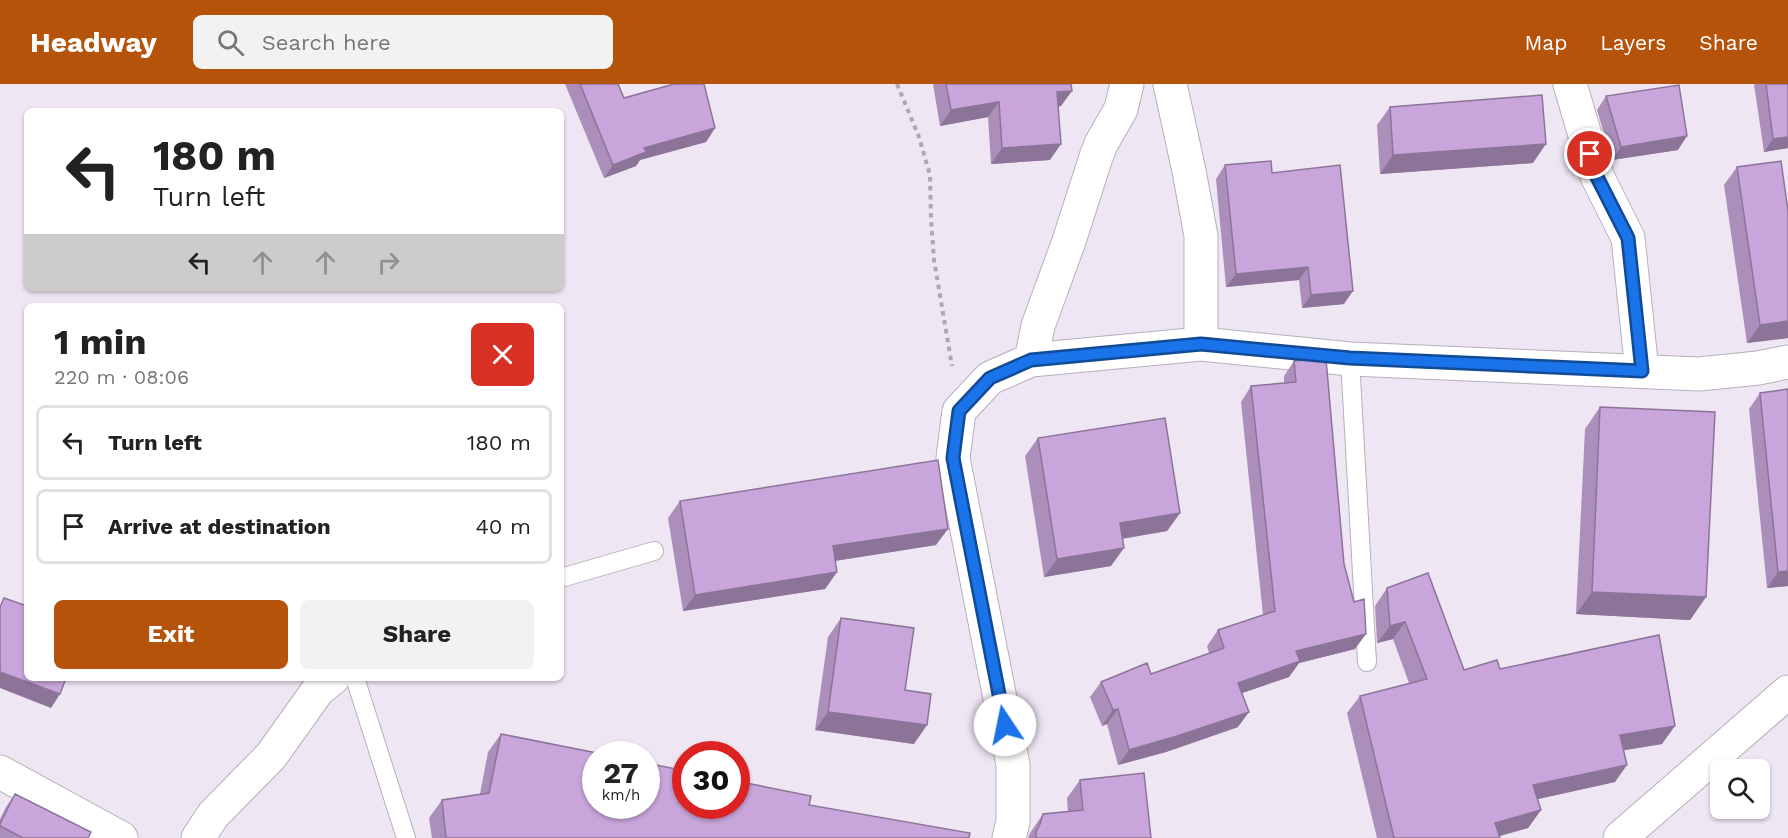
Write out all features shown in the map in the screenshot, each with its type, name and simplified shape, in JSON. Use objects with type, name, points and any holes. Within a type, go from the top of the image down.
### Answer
[{"type":"street","points":[[1031,360],[1038,326],[1096,157],[1121,109],[1127,84]]},
{"type":"street","points":[[1170,84],[1201,236],[1201,344]]},
{"type":"street","points":[[1570,84],[1597,177],[1628,238],[1642,371]]},
{"type":"street","points":[[1009,838],[1013,822],[1013,765],[953,458],[959,411],[990,378],[1031,360],[1201,344],[1350,358],[1699,374],[1758,368],[1788,362]]},
{"type":"street","points":[[198,838],[213,815],[271,756],[318,690],[329,681]]},
{"type":"street","points":[[1620,838],[1788,692]]},
{"type":"street","points":[[0,772],[121,838]]},
{"type":"lane","points":[[1350,358],[1368,662]]},
{"type":"lane","points":[[564,577],[654,551]]},
{"type":"lane","points":[[357,681],[406,838]]},
{"type":"path","points":[[897,84],[919,137],[930,175],[934,260],[959,411]]},
{"type":"building","points":[[580,84],[618,84],[624,98],[674,84],[704,84],[715,128],[644,148],[646,152],[613,165]]},
{"type":"building","points":[[946,84],[1071,84],[1072,91],[1057,92],[1061,144],[1002,148],[999,102],[951,110]]},
{"type":"building","points":[[1766,84],[1788,84],[1788,137],[1773,139]]},
{"type":"building","points":[[1679,85],[1687,136],[1621,147],[1606,96]]},
{"type":"building","points":[[1542,95],[1546,144],[1393,155],[1390,107]]},
{"type":"building","points":[[1271,161],[1272,173],[1340,165],[1353,291],[1311,295],[1308,267],[1236,274],[1225,165]]},
{"type":"building","points":[[1781,161],[1788,211],[1788,321],[1760,325],[1737,167]]},
{"type":"building","points":[[1326,359],[1344,564],[1354,602],[1364,599],[1366,634],[1296,651],[1300,661],[1238,683],[1249,712],[1129,750],[1118,709],[1113,710],[1101,682],[1147,663],[1151,674],[1224,648],[1218,630],[1275,611],[1251,386],[1296,382],[1294,361]]},
{"type":"building","points":[[1788,389],[1788,571],[1778,572],[1760,393]]},
{"type":"building","points":[[1600,407],[1715,412],[1706,597],[1592,592]]},
{"type":"building","points":[[1165,418],[1180,513],[1120,523],[1124,548],[1057,559],[1038,438]]},
{"type":"building","points":[[938,460],[948,529],[833,546],[837,572],[695,595],[680,501]]},
{"type":"building","points":[[1428,573],[1464,670],[1497,660],[1500,669],[1659,635],[1675,726],[1620,735],[1627,765],[1533,785],[1541,810],[1495,823],[1500,838],[1394,838],[1360,696],[1427,679],[1405,622],[1390,626],[1387,588]]},
{"type":"building","points":[[4,598],[24,605],[24,681],[0,672],[0,607]]},
{"type":"building","points":[[841,618],[914,628],[905,690],[931,694],[927,725],[828,712]]},
{"type":"building","points":[[25,681],[65,681],[60,694]]},
{"type":"building","points":[[501,734],[582,750],[582,819],[660,819],[660,766],[672,768],[672,819],[750,819],[750,784],[811,796],[809,805],[970,833],[969,838],[446,838],[442,800],[489,793]]},
{"type":"building","points":[[1144,773],[1151,838],[1036,838],[1043,814],[1083,810],[1080,780]]},
{"type":"building","points":[[15,794],[91,832],[88,838],[23,838],[0,826]]},
{"type":"route","points":[[1005,725],[953,458],[959,411],[990,378],[1031,360],[1201,344],[1350,358],[1642,371],[1628,238],[1597,177],[1590,154]]}]
